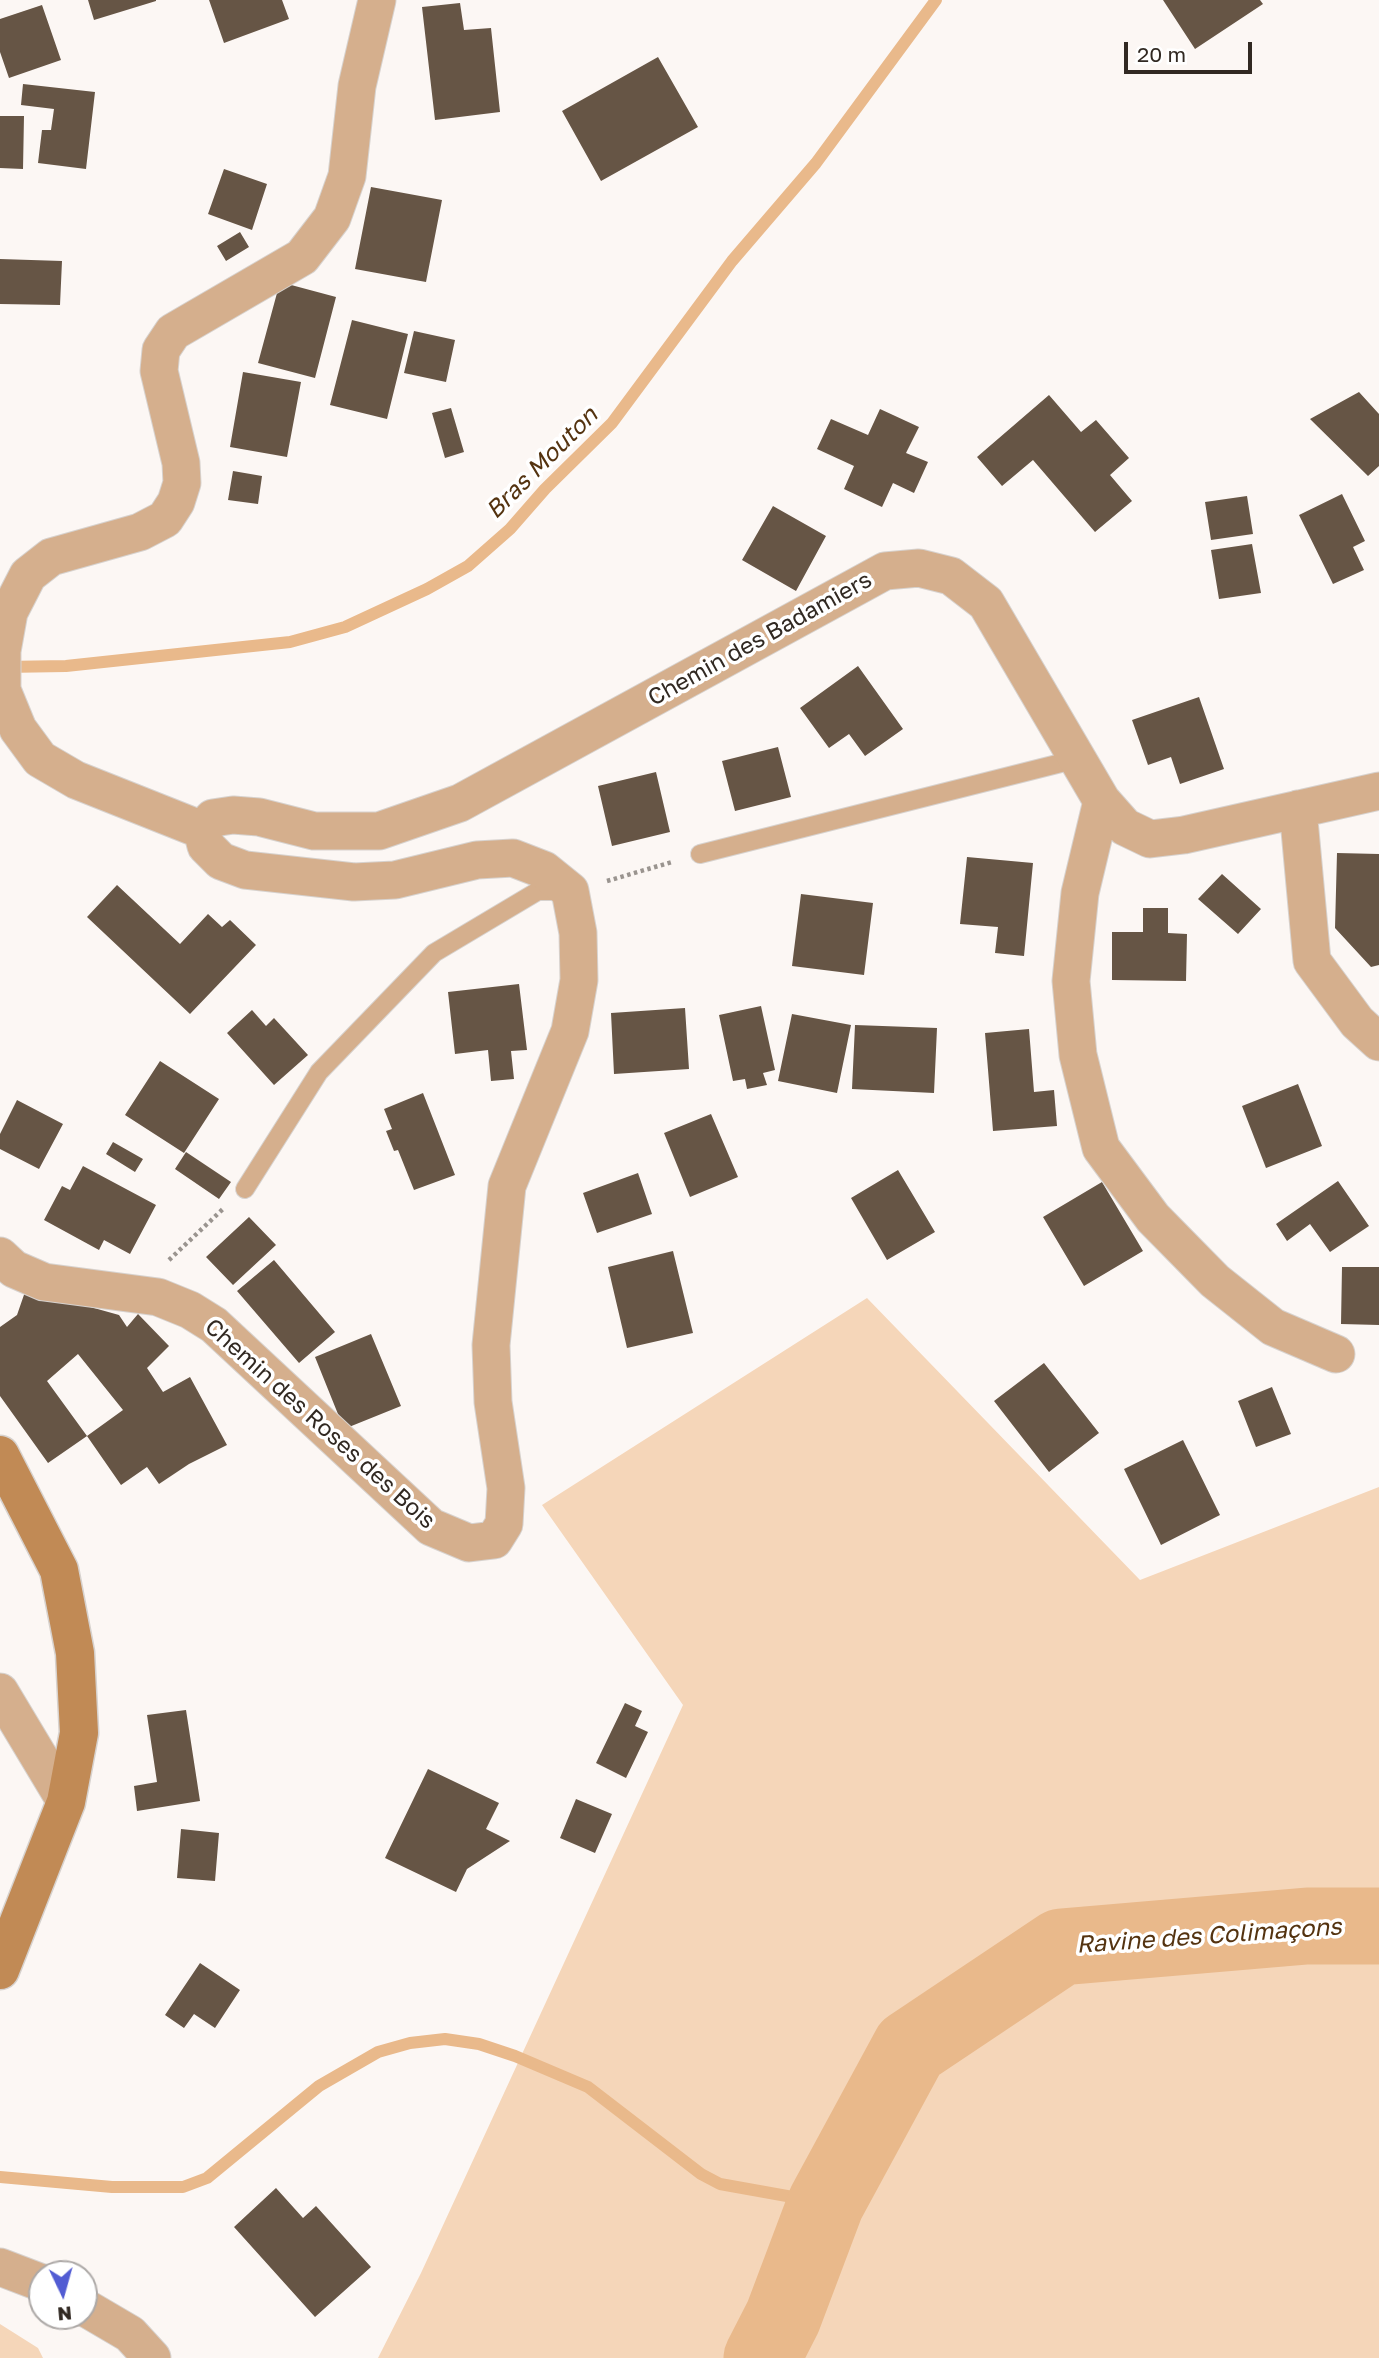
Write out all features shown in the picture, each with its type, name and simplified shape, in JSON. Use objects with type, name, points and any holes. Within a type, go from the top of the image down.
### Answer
[{"type":"main road","points":[[0,1455],[59,1570],[73,1641],[79,1733],[66,1802],[0,1970]]},
{"type":"street","points":[[377,0],[357,86],[347,176],[332,218],[302,257],[173,332],[161,350],[159,371],[181,463],[182,483],[176,502],[164,519],[140,532],[51,557],[28,575],[9,612],[2,651],[2,690],[18,729],[40,759],[76,780],[202,830],[206,845],[221,860],[245,870],[354,882],[396,880],[477,860],[513,858],[544,870],[570,891]]},
{"type":"street","name":"Chemin des Badamiers","points":[[202,830],[214,818],[233,815],[259,817],[314,831],[379,831],[460,803],[885,571],[919,568],[951,576],[986,603],[1102,801],[1125,827],[1150,838],[1184,835],[1379,791]]},
{"type":"street","points":[[1102,801],[1080,893],[1071,981],[1078,1055],[1101,1148],[1153,1217],[1215,1281],[1273,1328],[1336,1354]]},
{"type":"street","points":[[1297,809],[1312,961],[1357,1022],[1379,1042]]},
{"type":"street","name":"Chemin des Roses des Bois","points":[[0,1256],[14,1269],[44,1282],[158,1297],[214,1325],[430,1527],[469,1543],[494,1540],[504,1524],[506,1488],[493,1402],[491,1345],[507,1186],[570,1031],[579,980],[578,933],[570,891]]},
{"type":"street","points":[[0,1692],[66,1802]]},
{"type":"street","points":[[0,2267],[28,2278]]},
{"type":"street","points":[[98,2315],[130,2334],[152,2358]]},
{"type":"lane","points":[[700,854],[1077,759]]},
{"type":"lane","points":[[245,1189],[318,1072],[434,953],[538,891],[570,891]]},
{"type":"path","points":[[570,891],[700,854]]},
{"type":"path","points":[[134,1293],[245,1189]]},
{"type":"shaded area","points":[[867,1298],[1140,1580],[1379,1487],[1379,2358],[378,2358],[421,2273],[683,1705],[542,1505]]},
{"type":"shaded area","points":[[0,2324],[38,2348],[43,2358],[0,2358]]},
{"type":"building","points":[[88,0],[156,0],[156,1],[94,20]]},
{"type":"building","points":[[209,0],[282,0],[289,19],[224,43]]},
{"type":"building","points":[[1163,0],[1260,0],[1263,4],[1195,49]]},
{"type":"building","points":[[460,3],[464,30],[491,28],[500,112],[435,120],[422,7]]},
{"type":"building","points":[[42,5],[61,60],[9,78],[0,52],[0,19]]},
{"type":"building","points":[[658,57],[698,127],[601,181],[562,111]]},
{"type":"building","points":[[23,84],[95,92],[86,169],[38,163],[42,130],[51,130],[54,109],[21,105]]},
{"type":"building","points":[[0,116],[24,116],[23,169],[0,168]]},
{"type":"building","points":[[224,169],[267,184],[252,230],[208,214]]},
{"type":"building","points":[[371,187],[442,200],[426,282],[355,269]]},
{"type":"building","points":[[240,232],[249,247],[226,261],[217,246]]},
{"type":"building","points":[[0,259],[62,261],[60,305],[0,304]]},
{"type":"building","points":[[280,282],[336,297],[315,378],[258,363]]},
{"type":"building","points":[[352,320],[408,334],[387,419],[330,405]]},
{"type":"building","points":[[414,331],[455,340],[446,382],[404,373]]},
{"type":"building","points":[[243,372],[301,382],[287,457],[230,447]]},
{"type":"building","points":[[1359,392],[1379,414],[1379,466],[1368,476],[1310,419]]},
{"type":"building","points":[[1049,395],[1081,432],[1096,420],[1129,458],[1110,475],[1132,501],[1095,532],[1033,460],[1002,486],[977,457]]},
{"type":"building","points":[[451,408],[464,452],[445,458],[432,413]]},
{"type":"building","points":[[880,409],[919,427],[906,453],[928,462],[914,493],[893,483],[882,507],[844,489],[854,466],[817,449],[831,419],[868,435]]},
{"type":"building","points":[[233,471],[262,476],[258,504],[228,500]]},
{"type":"building","points":[[1342,494],[1365,541],[1353,547],[1364,570],[1333,584],[1299,515]]},
{"type":"building","points":[[1247,496],[1253,534],[1211,540],[1205,502]]},
{"type":"building","points":[[773,506],[826,536],[796,591],[742,560]]},
{"type":"building","points":[[1252,544],[1261,593],[1219,599],[1211,550]]},
{"type":"building","points":[[858,666],[903,729],[865,756],[849,734],[829,748],[800,708]]},
{"type":"building","points":[[1199,697],[1224,769],[1180,784],[1171,757],[1148,765],[1132,720]]},
{"type":"building","points":[[778,747],[791,797],[735,811],[722,761]]},
{"type":"building","points":[[656,772],[670,832],[612,846],[598,786]]},
{"type":"building","points":[[1337,853],[1379,854],[1379,965],[1371,967],[1335,928]]},
{"type":"building","points":[[967,857],[1033,863],[1024,956],[995,953],[998,927],[960,924]]},
{"type":"building","points":[[1222,874],[1261,909],[1238,934],[1198,899]]},
{"type":"building","points":[[117,885],[180,944],[208,914],[222,927],[230,920],[256,945],[190,1014],[87,917]]},
{"type":"building","points":[[801,894],[873,903],[864,975],[792,966]]},
{"type":"building","points":[[1143,908],[1168,908],[1168,933],[1187,934],[1186,981],[1112,980],[1112,932],[1143,932]]},
{"type":"building","points":[[519,984],[527,1050],[511,1051],[514,1079],[491,1081],[488,1050],[455,1054],[448,992]]},
{"type":"building","points":[[761,1006],[775,1070],[763,1073],[767,1085],[747,1089],[745,1079],[733,1081],[719,1015]]},
{"type":"building","points":[[685,1008],[689,1069],[614,1074],[611,1013]]},
{"type":"building","points":[[252,1010],[266,1026],[274,1018],[308,1055],[274,1085],[227,1033]]},
{"type":"building","points":[[792,1014],[851,1025],[837,1093],[778,1081]]},
{"type":"building","points":[[855,1025],[937,1028],[934,1093],[852,1089]]},
{"type":"building","points":[[1029,1029],[1034,1092],[1054,1090],[1057,1126],[993,1131],[985,1033]]},
{"type":"building","points":[[160,1061],[219,1099],[184,1153],[125,1115]]},
{"type":"building","points":[[1298,1084],[1322,1146],[1266,1168],[1242,1106]]},
{"type":"building","points":[[423,1093],[455,1175],[414,1190],[398,1150],[394,1151],[386,1131],[392,1129],[384,1109]]},
{"type":"building","points":[[17,1100],[63,1124],[39,1169],[0,1149],[0,1134]]},
{"type":"building","points":[[711,1114],[738,1177],[690,1197],[664,1133]]},
{"type":"building","points":[[113,1142],[143,1159],[135,1172],[106,1154]]},
{"type":"building","points":[[186,1152],[231,1182],[219,1199],[175,1169]]},
{"type":"building","points":[[83,1166],[156,1205],[130,1254],[104,1240],[99,1250],[44,1220],[62,1186],[70,1190]]},
{"type":"building","points":[[898,1170],[935,1232],[887,1260],[851,1198]]},
{"type":"building","points":[[638,1173],[652,1214],[597,1233],[583,1193]]},
{"type":"building","points":[[1338,1181],[1369,1226],[1330,1252],[1310,1224],[1287,1241],[1276,1224]]},
{"type":"building","points":[[1102,1182],[1143,1251],[1084,1286],[1043,1217]]},
{"type":"building","points":[[249,1217],[276,1245],[233,1285],[206,1257]]},
{"type":"building","points":[[673,1251],[693,1333],[627,1348],[608,1267]]},
{"type":"building","points":[[274,1260],[335,1332],[299,1363],[237,1291]]},
{"type":"building","points":[[1342,1267],[1379,1267],[1379,1325],[1341,1324]]},
{"type":"building","points":[[26,1289],[119,1315],[127,1327],[138,1314],[169,1346],[147,1368],[163,1392],[190,1377],[227,1445],[189,1464],[159,1484],[147,1467],[121,1485],[87,1436],[48,1463],[0,1396],[0,1327],[17,1315]],"holes":[[[78,1354],[123,1410],[87,1436],[47,1381]]]},
{"type":"building","points":[[371,1334],[401,1406],[344,1429],[315,1357]]},
{"type":"building","points":[[1044,1363],[1099,1433],[1049,1472],[994,1401]]},
{"type":"building","points":[[1272,1387],[1291,1434],[1256,1447],[1238,1401]]},
{"type":"building","points":[[1183,1440],[1220,1515],[1161,1545],[1124,1469]]},
{"type":"building","points":[[625,1703],[642,1711],[635,1726],[648,1732],[626,1778],[596,1763]]},
{"type":"building","points":[[186,1710],[200,1801],[137,1811],[134,1786],[157,1782],[147,1715]]},
{"type":"building","points":[[428,1769],[499,1803],[486,1829],[510,1841],[467,1869],[456,1892],[385,1858]]},
{"type":"building","points":[[576,1799],[612,1814],[595,1853],[560,1838]]},
{"type":"building","points":[[181,1829],[219,1833],[215,1881],[177,1878]]},
{"type":"building","points":[[200,1963],[240,1990],[215,2028],[194,2014],[184,2028],[165,2015]]},
{"type":"building","points":[[276,2188],[303,2218],[316,2206],[371,2267],[315,2317],[234,2227]]},
{"type":"waterway","name":"Bras Mouton","points":[[4,667],[66,666],[290,642],[345,627],[427,589],[468,566],[510,529],[545,489],[612,423],[732,261],[816,163],[936,0]]},
{"type":"waterway","name":"Ravine des Colimaçons","points":[[762,2358],[783,2317],[826,2203],[910,2048],[1061,1947],[1307,1926],[1379,1926]]},
{"type":"waterway","points":[[0,2177],[112,2187],[183,2187],[207,2178],[319,2086],[378,2052],[410,2043],[445,2039],[479,2044],[515,2056],[588,2087],[701,2174],[720,2184],[826,2203]]}]
